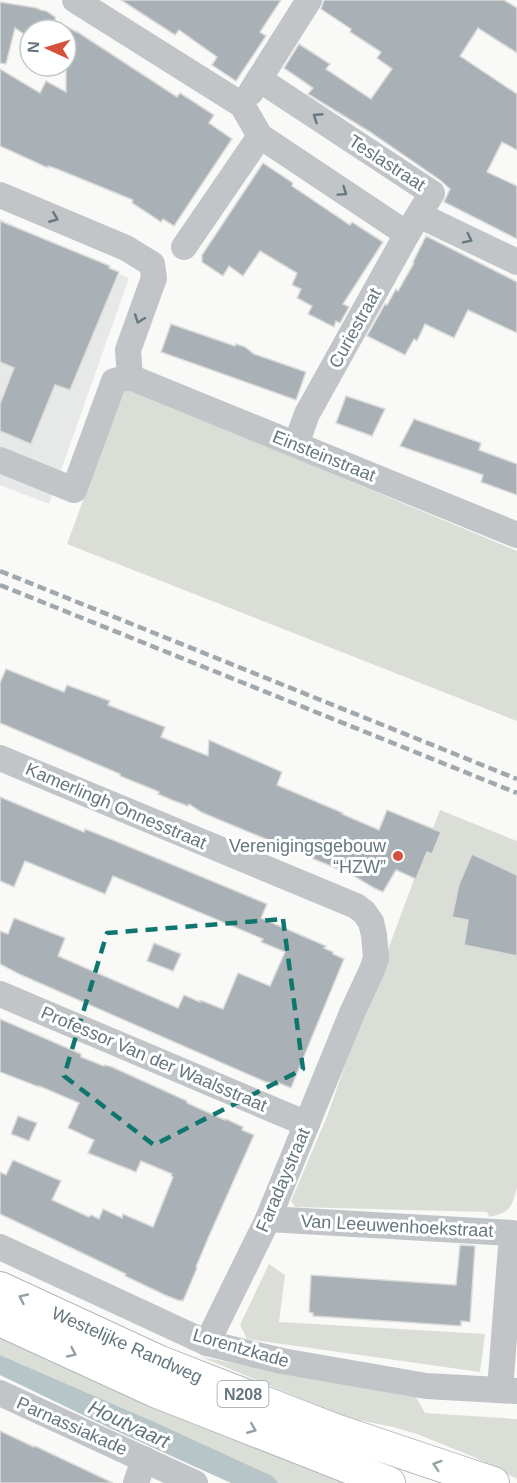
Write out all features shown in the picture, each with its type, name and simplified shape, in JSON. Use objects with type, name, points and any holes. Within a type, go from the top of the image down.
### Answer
[{"type":"main road","name":"Westelijke Randweg","points":[[0,1288],[171,1366],[335,1431],[493,1483]]},
{"type":"main road","name":"Westelijke Randweg","points":[[0,1320],[155,1391],[389,1483]]},
{"type":"street","points":[[75,0],[242,105],[260,136],[184,247]]},
{"type":"street","points":[[242,105],[309,0]]},
{"type":"street","name":"Teslastraat","points":[[259,79],[432,193],[413,225]]},
{"type":"street","name":"Teslastraat","points":[[260,136],[413,225],[517,262]]},
{"type":"street","points":[[0,195],[126,248],[152,264],[154,278],[128,350],[130,377],[114,381],[74,490],[0,460]]},
{"type":"street","name":"Curiestraat","points":[[296,444],[307,414],[413,225]]},
{"type":"street","name":"Einsteinstraat","points":[[130,377],[517,534]]},
{"type":"street","name":"Kamerlingh Onnesstraat","points":[[0,758],[356,906],[371,922],[376,958],[352,1013]]},
{"type":"street","name":"Professor Van der Waalsstraat","points":[[0,994],[307,1124]]},
{"type":"street","name":"Faradaystraat","points":[[207,1343],[268,1219],[352,1013]]},
{"type":"street","name":"Van Leeuwenhoekstraat","points":[[268,1219],[512,1233],[508,1390]]},
{"type":"street","name":"Lorentzkade","points":[[0,1247],[207,1343],[282,1361],[426,1386],[508,1390]]},
{"type":"street","name":"Parnassiakade","points":[[0,1393],[195,1483]]},
{"type":"street","points":[[136,1483],[144,1459]]},
{"type":"highlighted area","points":[[283,919],[303,1069],[154,1145],[64,1076],[107,933]]},
{"type":"shaded area","points":[[0,219],[129,278],[49,504],[0,485]]},
{"type":"shaded area","points":[[125,387],[517,551],[517,721],[67,544]]},
{"type":"shaded area","points":[[440,810],[517,841],[517,1188],[513,1200],[506,1211],[489,1217],[487,1212],[295,1207],[291,1201],[328,1114]]},
{"type":"shaded area","points":[[269,1264],[285,1275],[279,1322],[485,1334],[480,1372],[247,1339],[240,1325]]},
{"type":"shaded area","points":[[0,1330],[353,1483],[279,1483],[150,1420],[0,1355]]},
{"type":"shaded area","points":[[201,1357],[416,1397],[425,1413],[517,1419],[517,1479],[474,1457],[417,1434],[348,1418]]},
{"type":"water","name":"Houtvaart","points":[[0,1355],[150,1420],[272,1476],[279,1483],[231,1483],[114,1430],[0,1375]]},
{"type":"building","points":[[121,0],[281,0],[260,32],[266,36],[236,81],[212,65],[217,57],[179,30],[175,35]]},
{"type":"building","points":[[324,0],[504,0],[517,8],[517,53],[478,28],[460,56],[517,94],[517,150],[502,142],[487,172],[517,186],[517,239],[444,202],[450,189],[440,180],[370,132],[308,94],[313,88],[284,68],[299,44],[330,64],[326,69],[371,99],[392,69],[377,58],[381,52],[350,32],[351,29],[321,9]]},
{"type":"building","points":[[0,2],[37,8],[55,17],[18,18],[18,30],[15,28],[6,64],[0,63]]},
{"type":"building","points":[[78,32],[177,97],[180,93],[214,115],[209,123],[232,139],[174,226],[163,219],[161,222],[132,203],[133,200],[57,169],[48,166],[48,168],[0,146],[0,69],[40,93],[46,81],[66,92],[66,78],[78,78]]},
{"type":"building","points":[[263,163],[293,183],[292,186],[350,225],[352,222],[383,242],[343,304],[349,307],[340,323],[336,321],[334,327],[308,314],[312,306],[297,298],[301,289],[292,285],[297,273],[260,251],[243,276],[229,266],[223,276],[202,262],[202,255]]},
{"type":"building","points":[[0,221],[110,266],[109,268],[119,272],[70,390],[55,385],[31,444],[0,431],[0,404],[14,368],[0,362]]},
{"type":"building","points":[[426,236],[517,282],[517,333],[468,310],[454,338],[425,324],[417,341],[414,339],[405,355],[367,336],[385,304],[387,305],[396,289],[398,291]]},
{"type":"building","points":[[171,324],[235,346],[236,344],[245,347],[254,354],[306,372],[296,400],[161,352]]},
{"type":"building","points":[[346,396],[385,409],[372,436],[336,423]]},
{"type":"building","points":[[414,419],[481,443],[479,450],[517,464],[517,495],[481,482],[483,475],[400,446]]},
{"type":"building","points":[[6,669],[64,692],[67,685],[110,701],[108,705],[165,727],[161,737],[208,756],[209,740],[282,772],[277,785],[379,830],[387,810],[441,832],[432,854],[427,852],[416,879],[396,870],[383,892],[339,867],[338,869],[215,818],[189,804],[188,806],[172,800],[120,774],[0,723],[0,683]]},
{"type":"building","points":[[0,797],[84,832],[85,829],[113,840],[267,904],[261,918],[326,946],[324,948],[344,959],[291,1088],[279,1083],[278,1086],[268,1083],[0,964],[0,931],[8,934],[14,918],[65,938],[58,956],[178,1008],[184,995],[223,1009],[238,973],[270,986],[285,952],[261,942],[263,939],[113,876],[105,894],[25,861],[14,887],[0,881]]},
{"type":"building","points":[[472,854],[517,875],[517,956],[464,945],[468,920],[452,917],[459,884]]},
{"type":"building","points":[[154,943],[181,954],[173,971],[147,961]]},
{"type":"building","points":[[0,1019],[81,1054],[81,1057],[112,1067],[187,1101],[187,1103],[243,1127],[242,1130],[254,1135],[183,1301],[125,1276],[126,1274],[0,1214],[0,1172],[6,1175],[13,1160],[61,1181],[52,1200],[89,1217],[91,1215],[99,1219],[103,1209],[122,1218],[123,1214],[153,1227],[173,1177],[172,1174],[141,1161],[136,1172],[88,1153],[94,1140],[68,1128],[79,1103],[0,1072]]},
{"type":"building","points":[[18,1116],[37,1123],[29,1141],[11,1134]]},
{"type":"building","points":[[460,1245],[475,1246],[470,1322],[461,1321],[461,1326],[313,1316],[313,1313],[309,1312],[311,1275],[456,1285]]},
{"type":"building","points":[[0,1431],[35,1446],[113,1483],[0,1483]]},
{"type":"railway","points":[[0,571],[517,779]]},
{"type":"railway","points":[[0,585],[517,793]]},
{"type":"place","name":"Verenigingsgebouw “HZW”","points":[[398,856]]}]
